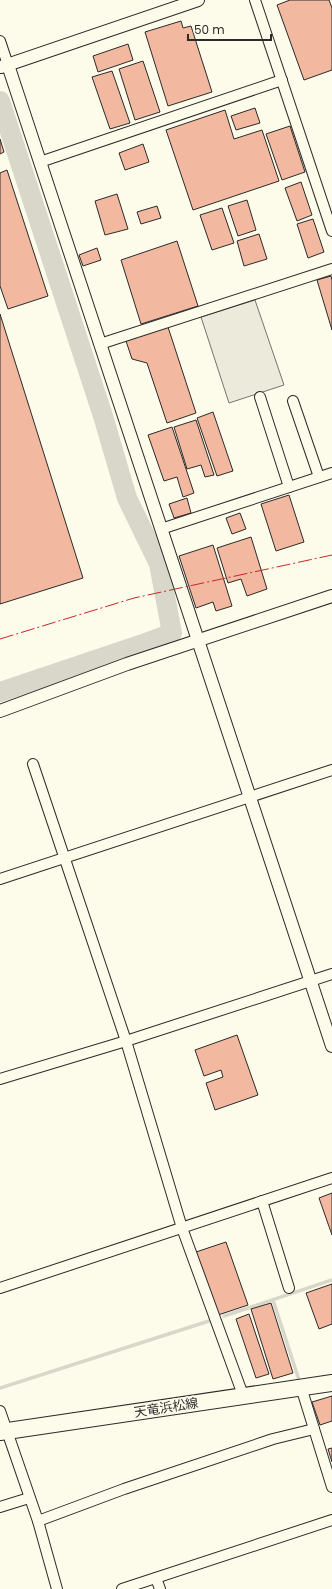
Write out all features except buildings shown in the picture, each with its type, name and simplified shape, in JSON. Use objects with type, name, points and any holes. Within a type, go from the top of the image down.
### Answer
[{"type":"main road","name":"天竜浜松線","points":[[3,1431],[332,1383]]},
{"type":"street","points":[[4,66],[198,0]]},
{"type":"street","points":[[256,0],[332,231]]},
{"type":"street","points":[[0,41],[4,66],[40,162],[332,1046]]},
{"type":"street","points":[[40,162],[282,80]]},
{"type":"street","points":[[100,344],[332,269]]},
{"type":"street","points":[[260,397],[289,487]]},
{"type":"street","points":[[293,401],[319,477]]},
{"type":"street","points":[[161,529],[332,473]]},
{"type":"street","points":[[0,711],[198,640],[332,596]]},
{"type":"street","points":[[33,764],[126,1041],[182,1228],[243,1395]]},
{"type":"street","points":[[0,879],[332,770]]},
{"type":"street","points":[[0,1080],[332,974]]},
{"type":"street","points":[[0,1288],[332,1178]]},
{"type":"street","points":[[262,1201],[289,1288]]},
{"type":"street","points":[[301,1387],[332,1487]]},
{"type":"street","points":[[0,1411],[3,1431],[38,1520],[57,1589]]},
{"type":"street","points":[[38,1520],[124,1489],[273,1439],[314,1429]]},
{"type":"street","points":[[0,1507],[29,1498]]},
{"type":"street","points":[[122,1589],[332,1520]]},
{"type":"street","points":[[156,1578],[160,1589]]},
{"type":"shaded area","points":[[255,300],[284,385],[229,403],[201,317]]},
{"type":"waterway","points":[[0,101],[103,416],[127,498],[159,564],[172,633],[0,692]]},
{"type":"waterway","points":[[224,1316],[332,1280]]},
{"type":"waterway","points":[[273,1300],[299,1380]]},
{"type":"waterway","points":[[0,1388],[209,1321]]},
{"type":"power","points":[[0,639],[134,598],[332,555]]}]
